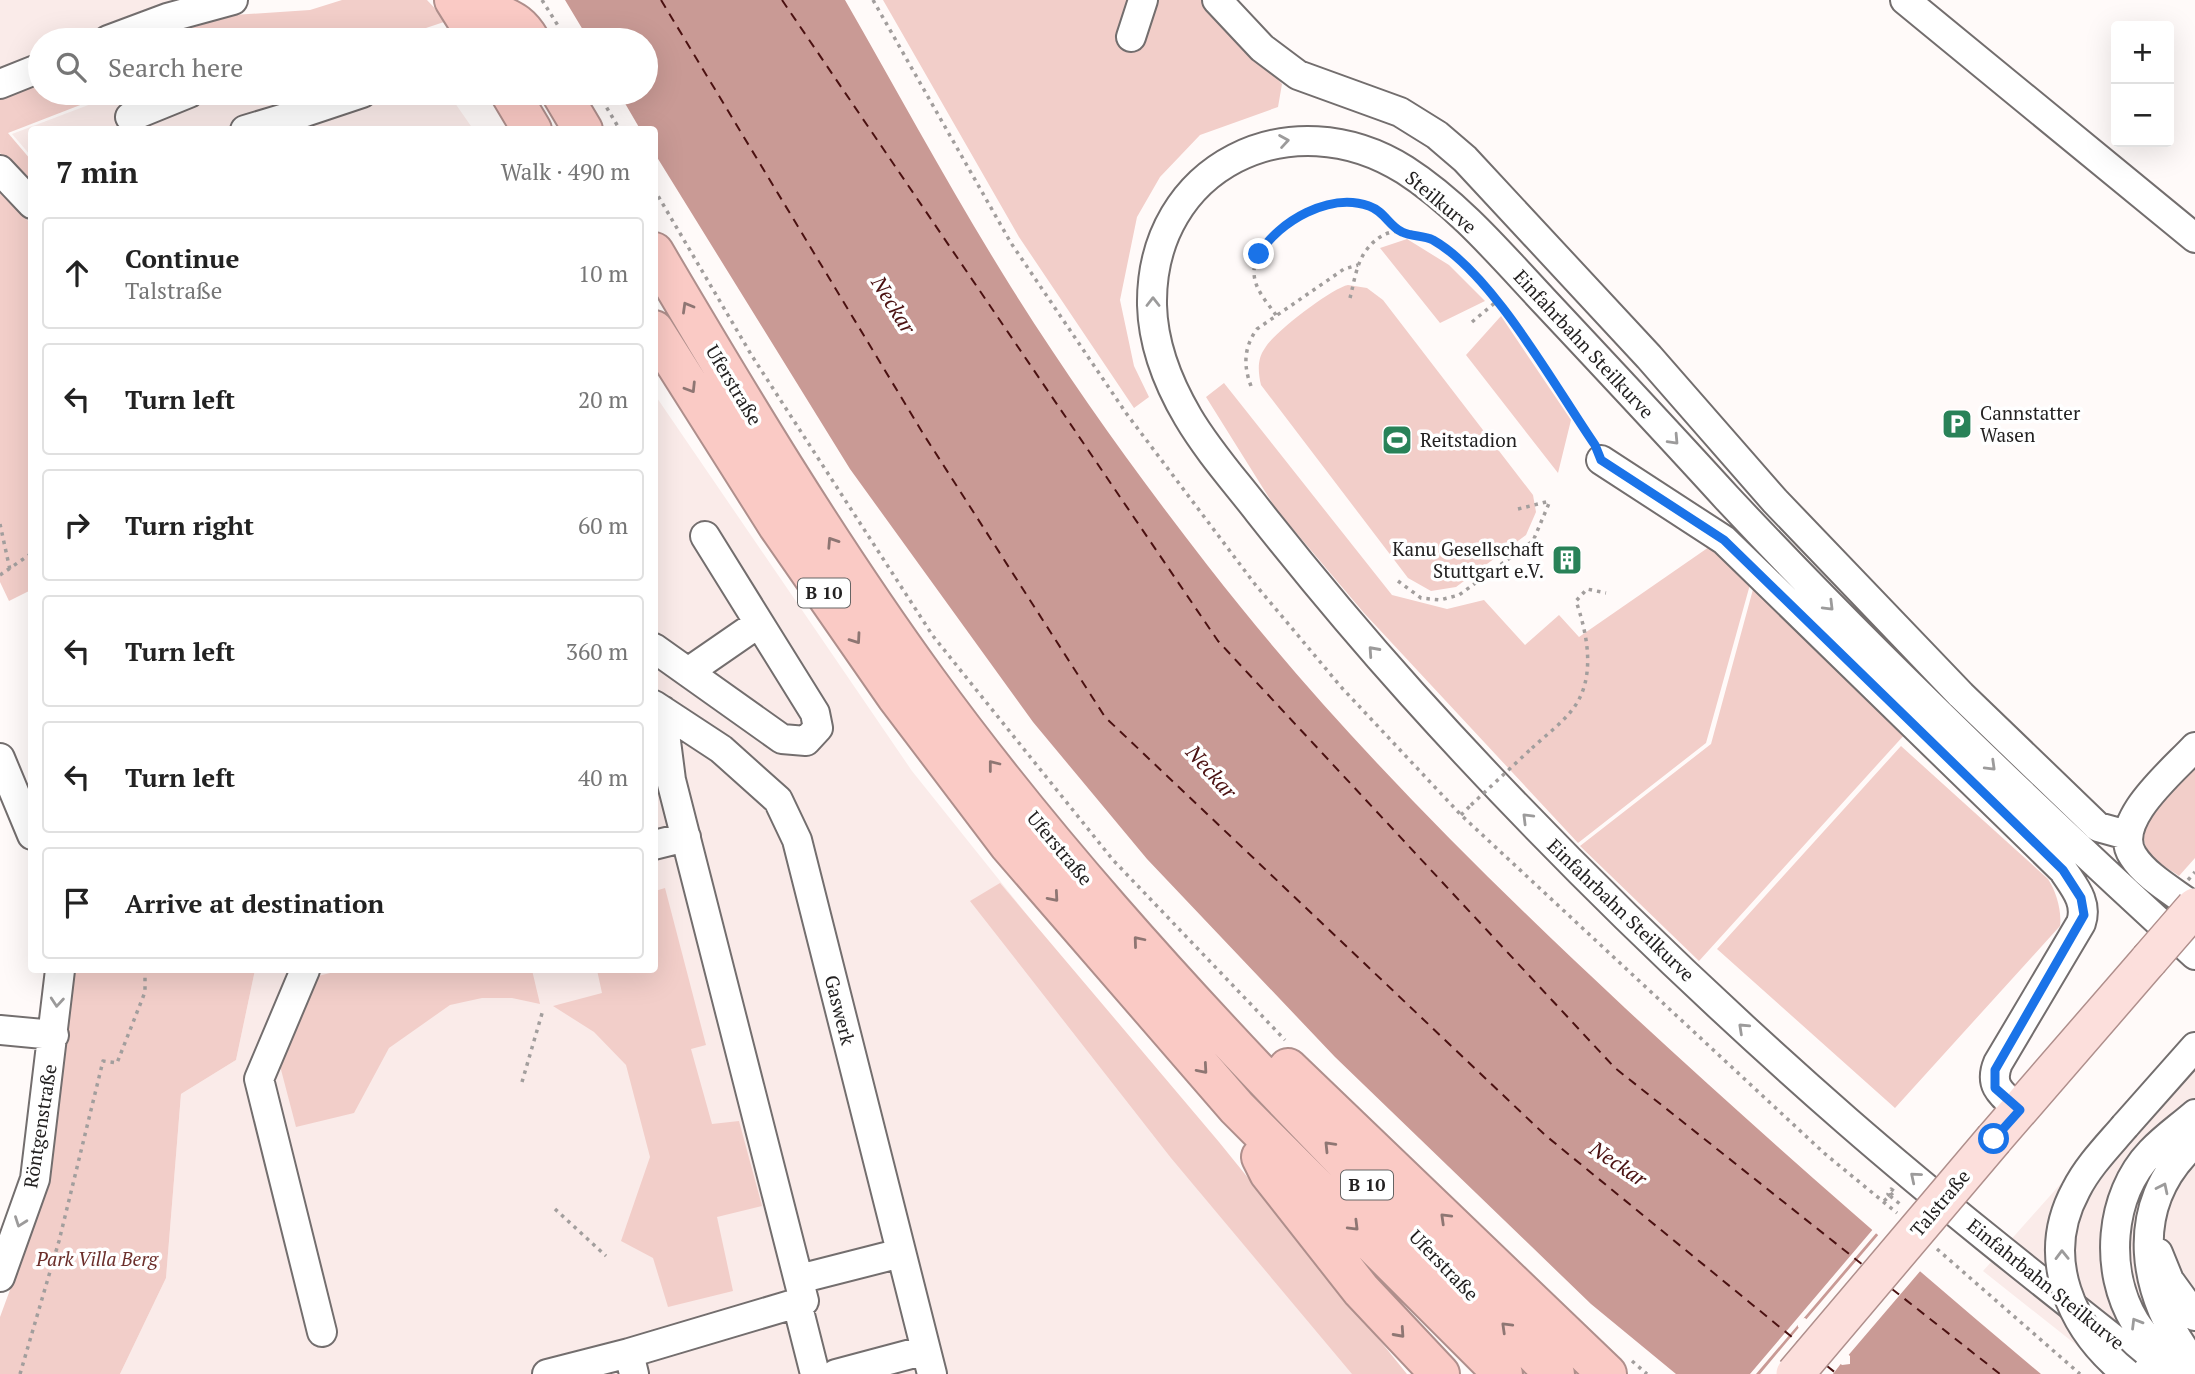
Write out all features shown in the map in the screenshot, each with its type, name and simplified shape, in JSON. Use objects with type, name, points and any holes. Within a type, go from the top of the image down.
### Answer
[{"type":"highway","points":[[454,0],[472,28]]},
{"type":"highway","points":[[481,0],[487,8],[525,16]]},
{"type":"highway","points":[[517,105],[530,126]]},
{"type":"highway","points":[[568,105],[581,126]]},
{"type":"highway","name":"Uferstraße","points":[[658,259],[799,491],[929,683],[1041,828],[1182,993],[1470,1292],[1555,1374]]},
{"type":"highway","name":"Uferstraße","points":[[658,336],[778,526],[896,696],[1009,845],[1237,1108],[1503,1374]]},
{"type":"highway","name":"B 10","points":[[1182,993],[1243,1024],[1617,1365]]},
{"type":"highway","name":"B 10","points":[[1237,1108],[1269,1173],[1361,1290],[1440,1374]]},
{"type":"main road","name":"Talstraße","points":[[1795,1374],[2195,907]]},
{"type":"street","points":[[140,28],[233,0]]},
{"type":"street","points":[[1131,37],[1143,0]]},
{"type":"street","points":[[1217,0],[1262,48],[1298,75],[1399,112],[1437,135],[1465,159],[1649,357],[1775,501],[1961,695],[2098,827],[2127,835]]},
{"type":"street","points":[[1905,0],[2195,238]]},
{"type":"street","points":[[0,84],[28,73]]},
{"type":"street","points":[[128,113],[152,105]]},
{"type":"street","points":[[252,126],[293,105]]},
{"type":"street","name":"Steilkurve","points":[[1165,369],[1158,347],[1152,300],[1158,260],[1170,223],[1190,194],[1207,176],[1248,152],[1273,143],[1308,139],[1330,141],[1351,145],[1387,159],[1446,201],[1510,265]]},
{"type":"street","points":[[0,170],[28,200]]},
{"type":"street","name":"Einfahrbahn Steilkurve","points":[[1510,265],[1822,599],[1989,765],[2195,955]]},
{"type":"street","name":"Einfahrbahn Steilkurve","points":[[1165,369],[1185,412],[1208,448],[1296,559],[1368,646],[1521,813],[1679,968],[1852,1125],[2158,1374]]},
{"type":"street","points":[[1601,460],[1724,540],[2063,870],[2081,898],[2084,907],[2081,923],[1998,1063],[1994,1076],[1995,1088],[2020,1110]]},
{"type":"street","points":[[658,652],[782,739],[806,741],[814,734],[818,721],[705,536]]},
{"type":"street","points":[[688,673],[759,623]]},
{"type":"street","points":[[658,707],[671,780],[798,1291],[815,1374]]},
{"type":"street","name":"Gaswerk","points":[[658,707],[721,749],[778,800],[797,841],[929,1362]]},
{"type":"street","points":[[2195,747],[2136,812],[2127,835],[2129,849],[2138,863],[2195,907]]},
{"type":"street","points":[[0,758],[28,825]]},
{"type":"street","points":[[658,844],[686,837]]},
{"type":"street","name":"Röntgenstraße","points":[[0,1277],[35,1179],[60,973]]},
{"type":"street","points":[[304,973],[259,1079],[322,1332]]},
{"type":"street","points":[[0,1030],[54,1035]]},
{"type":"street","points":[[2127,1374],[2093,1344],[2077,1319],[2065,1287],[2061,1256],[2064,1224],[2075,1191],[2125,1126],[2195,1047]]},
{"type":"street","points":[[2154,1149],[2165,1108],[2195,1073]]},
{"type":"street","points":[[2181,1374],[2134,1321],[2118,1276],[2116,1237],[2119,1215],[2134,1174],[2195,1101]]},
{"type":"street","points":[[2154,1149],[2195,1114]]},
{"type":"street","points":[[2195,1143],[2166,1181],[2151,1223],[2149,1250],[2155,1294],[2163,1317],[2195,1364]]},
{"type":"street","points":[[2151,1223],[2169,1280],[2195,1316]]},
{"type":"street","points":[[547,1374],[632,1363],[798,1291],[901,1254]]},
{"type":"street","points":[[836,1374],[929,1362]]},
{"type":"path","points":[[525,16],[546,28]]},
{"type":"path","points":[[605,105],[618,126]]},
{"type":"path","points":[[658,196],[752,356],[933,636],[1113,860],[1289,1044]]},
{"type":"path","points":[[1276,315],[1258,289],[1255,265],[1264,246],[1303,215],[1320,206],[1357,203],[1381,212],[1403,233]]},
{"type":"path","points":[[1350,298],[1358,265],[1371,245],[1387,235],[1420,235],[1440,245],[1497,300],[1595,445],[1601,460]]},
{"type":"path","points":[[1251,386],[1245,360],[1257,329],[1344,269],[1358,265]]},
{"type":"path","points":[[1472,322],[1497,300]]},
{"type":"path","points":[[1398,581],[1421,598],[1440,600],[1459,595],[1533,541],[1550,501],[1518,509]]},
{"type":"path","points":[[0,524],[10,570]]},
{"type":"path","points":[[0,575],[28,556]]},
{"type":"path","points":[[1461,815],[1569,713],[1581,691],[1588,649],[1586,630],[1576,600],[1587,589],[1606,593]]},
{"type":"path","points":[[20,1374],[59,1241],[103,1061],[117,1063],[145,992],[145,973]]},
{"type":"path","points":[[522,1082],[543,1010]]},
{"type":"path","points":[[1884,1201],[1893,1191],[1891,1189],[1888,1194],[1900,1204],[1903,1200],[1901,1198]]},
{"type":"path","points":[[555,1209],[606,1256]]},
{"type":"path","points":[[1617,1365],[1647,1374]]},
{"type":"shaded area","points":[[0,0],[186,0],[113,28],[28,28],[28,62],[0,73]]},
{"type":"shaded area","points":[[88,105],[456,105],[471,126],[33,126]]},
{"type":"shaded area","points":[[28,128],[28,153],[12,134]]},
{"type":"shaded area","points":[[658,399],[912,771],[1249,1192],[1402,1374],[120,1374],[166,1278],[181,1094],[236,1060],[254,973],[658,973]]},
{"type":"shaded area","points":[[2195,1033],[2195,1374],[2113,1374],[1983,1271]]},
{"type":"green space","points":[[342,0],[427,0],[447,21],[426,28],[190,28],[233,15],[310,10]]},
{"type":"green space","points":[[883,0],[1204,0],[1282,84],[1278,107],[1200,135],[1160,177],[1137,217],[1120,300],[1134,366],[1149,397],[1134,408],[1019,237]]},
{"type":"green space","points":[[28,87],[28,105],[80,105],[8,133],[28,156],[28,183],[0,153],[0,98]]},
{"type":"green space","points":[[0,190],[28,221],[28,592],[9,601],[0,582]]},
{"type":"green space","points":[[1407,239],[1449,265],[1485,301],[1440,323],[1380,248]]},
{"type":"green space","name":"Reitstadion","points":[[1348,285],[1367,288],[1383,300],[1533,495],[1536,512],[1526,535],[1456,587],[1431,591],[1408,578],[1261,385],[1259,361],[1270,341],[1317,302]]},
{"type":"green space","points":[[1501,316],[1571,420],[1558,473],[1466,355]]},
{"type":"green space","points":[[1224,383],[1392,595],[1447,609],[1484,600],[1525,645],[1559,615],[1579,637],[1709,547],[1751,581],[1706,743],[1578,843],[1364,613],[1276,509],[1206,397]]},
{"type":"green space","points":[[1755,582],[1906,733],[1699,961],[1580,846],[1711,744]]},
{"type":"green space","points":[[1901,746],[2048,879],[2058,901],[2060,926],[1895,1108],[1717,949]]},
{"type":"green space","points":[[2195,766],[2195,858],[2179,876],[2149,852],[2144,841],[2145,830],[2167,794]]},
{"type":"green space","points":[[1000,883],[1219,1142],[1407,1374],[1352,1374],[1171,1158],[970,901]]},
{"type":"green space","points":[[665,888],[706,1045],[691,1049],[712,1124],[739,1121],[762,1206],[717,1217],[733,1291],[668,1307],[653,1258],[621,1241],[650,1157],[626,1065],[594,1032],[553,1006],[602,993],[598,973],[658,973],[658,890]]},
{"type":"green space","name":"Park Villa Berg","points":[[69,973],[254,973],[236,1060],[181,1094],[166,1278],[120,1374],[0,1374],[0,1317],[46,1192],[64,1040]]},
{"type":"green space","points":[[330,973],[533,973],[540,1004],[512,998],[482,998],[450,1005],[389,1048],[354,1113],[296,1127],[279,1062],[314,977]]},
{"type":"water","name":"Neckar","points":[[565,0],[845,0],[968,216],[1058,359],[1182,532],[1305,684],[1461,850],[1625,1008],[1831,1194],[2041,1374],[1676,1374],[1591,1304],[1335,1057],[1147,859],[1033,722],[850,469],[658,159],[658,126],[638,126],[626,105],[658,105],[658,28],[582,28]],"holes":[[[1805,1318],[1850,1356],[1850,1364],[1842,1365],[1798,1327],[1797,1319]]]},
{"type":"pier","points":[[1874,1228],[1878,1231],[1756,1374],[1750,1374]]},
{"type":"pier","points":[[1880,1233],[1922,1269],[1846,1358],[1804,1322]]},
{"type":"pier","points":[[1801,1325],[1843,1361],[1833,1374],[1760,1374]]},
{"type":"ferry route","points":[[661,0],[924,435],[1105,717],[1545,1135],[1798,1342]]},
{"type":"ferry route","points":[[782,0],[1218,641],[1615,1068],[1863,1265]]},
{"type":"ferry route","points":[[1892,1289],[2000,1374]]},
{"type":"ferry route","points":[[1827,1366],[1837,1374]]},
{"type":"place","name":"Cannstatter Wasen","points":[[1957,424]]},
{"type":"place","name":"Reitstadion","points":[[1397,440]]},
{"type":"place","name":"Kanu Gesellschaft Stuttgart e.V.","points":[[1567,560]]},
{"type":"route","points":[[1259,254],[1270,239],[1311,210],[1320,206],[1346,203],[1370,206],[1381,212],[1403,233],[1420,235],[1440,245],[1497,300],[1595,445],[1601,460],[1724,540],[2063,870],[2081,898],[2084,915],[1995,1070],[1995,1088],[2020,1110],[1994,1139]]}]
